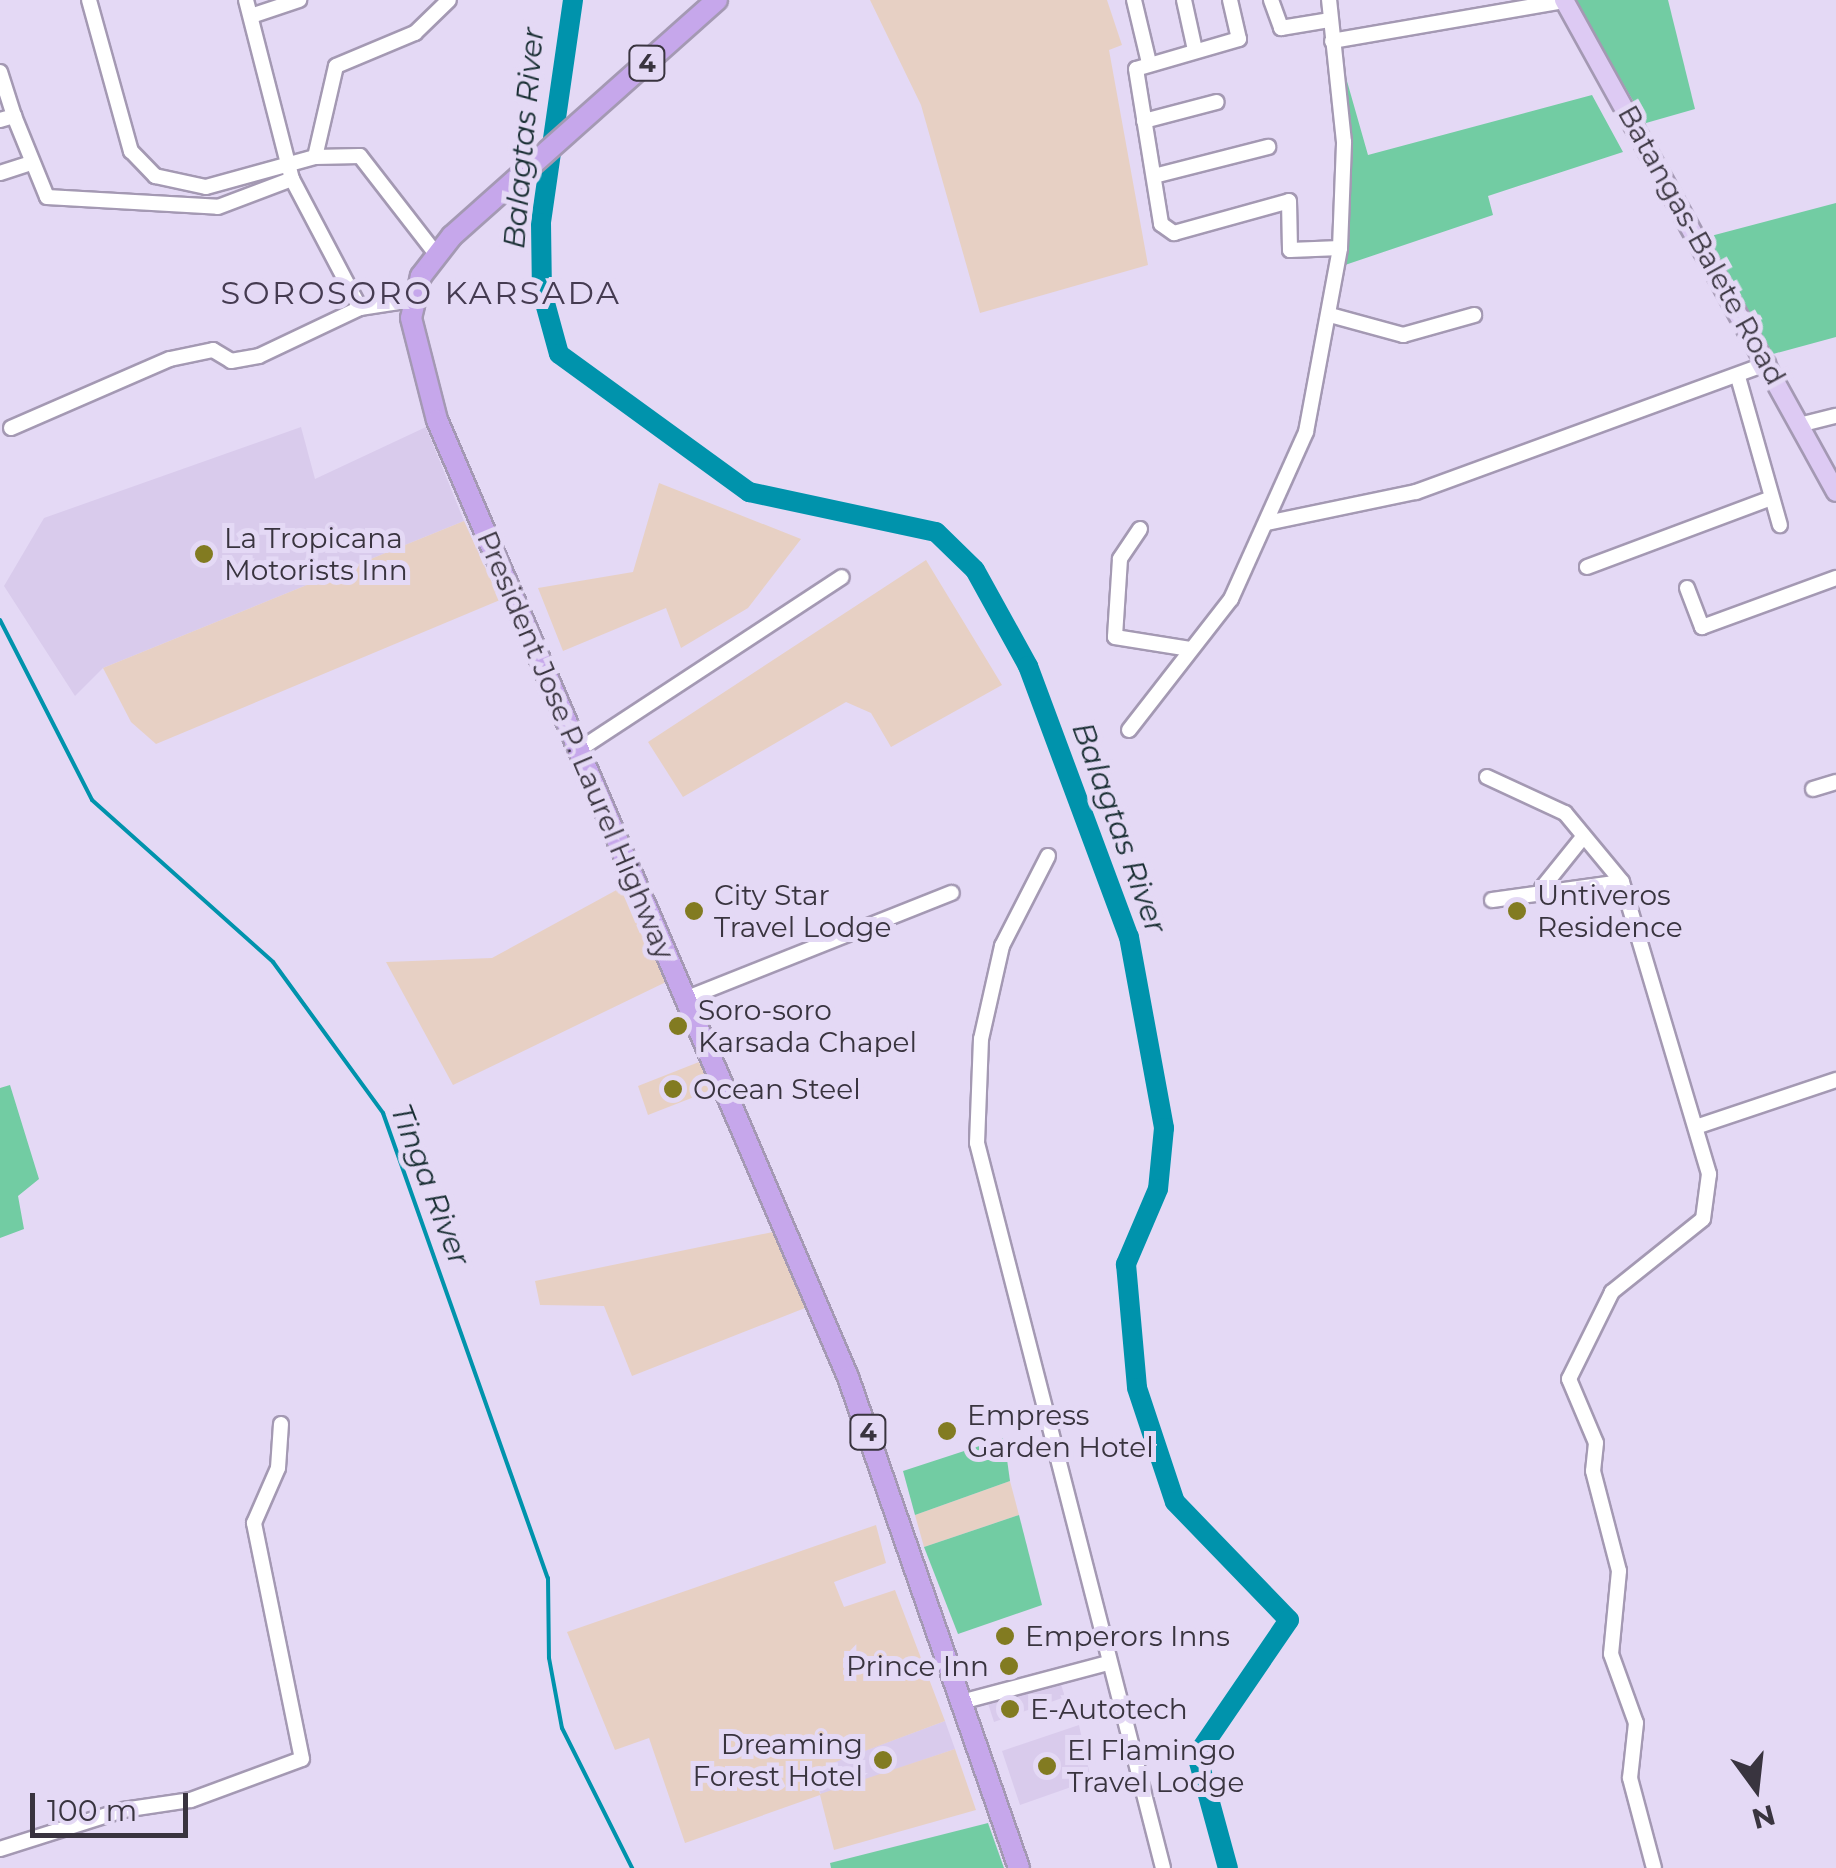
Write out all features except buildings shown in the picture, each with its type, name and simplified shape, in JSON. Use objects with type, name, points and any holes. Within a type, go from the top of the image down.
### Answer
[{"type":"highway","name":"4","points":[[413,300],[436,254],[717,0]]},
{"type":"highway","name":"President Jose P. Laurel Highway","points":[[413,300],[437,420],[841,1360],[1019,1868]]},
{"type":"main road","name":"Batangas-Balete Road","points":[[1564,1],[1768,363],[1836,492]]},
{"type":"street","points":[[89,0],[131,151],[155,176],[206,188],[290,172]]},
{"type":"street","points":[[299,0],[250,5],[290,172],[360,308]]},
{"type":"street","points":[[315,157],[336,66],[415,32],[449,0]]},
{"type":"street","points":[[1134,0],[1149,64]]},
{"type":"street","points":[[1184,0],[1195,50]]},
{"type":"street","points":[[1230,0],[1239,39],[1136,69],[1166,232],[1283,200],[1291,206],[1290,250],[1340,248]]},
{"type":"street","points":[[1272,0],[1281,28],[1330,20]]},
{"type":"street","points":[[1129,730],[1231,599],[1306,432],[1340,248],[1344,142],[1329,0]]},
{"type":"street","points":[[1332,41],[1564,1]]},
{"type":"street","points":[[0,72],[7,118],[48,196],[218,207],[315,157],[345,152],[377,169],[436,254]]},
{"type":"street","points":[[1144,121],[1217,102]]},
{"type":"street","points":[[1154,176],[1268,147]]},
{"type":"street","points":[[0,172],[31,163]]},
{"type":"street","points":[[10,428],[170,359],[213,350],[230,361],[259,356],[360,308],[413,300]]},
{"type":"street","points":[[1330,315],[1403,334],[1474,315]]},
{"type":"street","points":[[1267,523],[1416,492],[1768,363]]},
{"type":"street","points":[[1738,377],[1780,525]]},
{"type":"street","points":[[1800,425],[1836,416]]},
{"type":"street","points":[[1586,567],[1772,498]]},
{"type":"street","points":[[1140,530],[1120,558],[1114,637],[1190,649]]},
{"type":"street","points":[[580,749],[842,577]]},
{"type":"street","points":[[1686,588],[1702,627],[1836,578]]},
{"type":"street","points":[[1488,778],[1566,813],[1622,882],[1699,1126],[1710,1192],[1703,1218],[1612,1292],[1570,1380],[1596,1443],[1593,1471],[1619,1570],[1610,1654],[1636,1723],[1630,1778],[1654,1868]]},
{"type":"street","points":[[1813,790],[1836,782]]},
{"type":"street","points":[[1542,888],[1583,837]]},
{"type":"street","points":[[1048,856],[1002,946],[982,1039],[978,1144],[1163,1868]]},
{"type":"street","points":[[1492,900],[1542,888],[1622,882]]},
{"type":"street","points":[[685,999],[952,893]]},
{"type":"street","points":[[1699,1126],[1836,1080]]},
{"type":"street","points":[[0,1849],[255,1781],[302,1759],[254,1523],[278,1468],[281,1424]]},
{"type":"street","points":[[961,1702],[1108,1663]]},
{"type":"shaded area","points":[[870,0],[1107,0],[1122,45],[1109,50],[1148,265],[980,313],[921,105]]},
{"type":"shaded area","name":"La Tropicana Motorists Inn","points":[[301,427],[315,479],[426,427],[464,521],[103,668],[75,696],[4,586],[44,518]]},
{"type":"shaded area","points":[[659,483],[801,539],[748,608],[681,648],[666,608],[563,651],[538,588],[633,572]]},
{"type":"shaded area","points":[[464,521],[500,600],[156,744],[131,722],[103,668]]},
{"type":"shaded area","points":[[926,560],[1002,685],[891,747],[871,713],[846,702],[683,797],[648,742]]},
{"type":"shaded area","points":[[622,887],[666,982],[453,1085],[386,962],[492,958]]},
{"type":"shaded area","name":"Ocean Steel","points":[[699,1062],[712,1090],[648,1115],[638,1086]]},
{"type":"shaded area","points":[[773,1232],[805,1308],[632,1376],[604,1306],[540,1305],[535,1281]]},
{"type":"shaded area","points":[[1010,1481],[1019,1515],[924,1547],[915,1515]]},
{"type":"shaded area","points":[[876,1525],[886,1563],[834,1582],[844,1607],[895,1590],[945,1721],[814,1770],[820,1794],[955,1749],[976,1810],[834,1850],[820,1795],[685,1843],[649,1738],[615,1750],[567,1632]]},
{"type":"shaded area","name":"E-Autotech","points":[[1057,1672],[1065,1697],[994,1722],[986,1697]]},
{"type":"shaded area","name":"Dreaming Forest Hotel","points":[[945,1721],[955,1749],[821,1795],[813,1770]]},
{"type":"shaded area","name":"El Flamingo Travel Lodge","points":[[1079,1725],[1091,1780],[1020,1805],[1002,1751]]},
{"type":"green space","points":[[1574,0],[1668,0],[1695,109],[1646,123]]},
{"type":"green space","points":[[1337,46],[1368,155],[1592,95],[1623,152],[1488,196],[1493,215],[1345,265],[1348,140]]},
{"type":"green space","points":[[1836,203],[1836,337],[1773,354],[1707,237]]},
{"type":"green space","points":[[10,1085],[39,1179],[18,1196],[24,1229],[0,1238],[0,1088]]},
{"type":"green space","points":[[1004,1438],[1010,1481],[915,1515],[903,1471]]},
{"type":"green space","points":[[1019,1515],[1042,1605],[958,1634],[924,1547]]},
{"type":"green space","points":[[988,1823],[1004,1868],[831,1868],[830,1863]]},
{"type":"waterway","name":"Balagtas River","points":[[573,0],[541,223],[542,292],[559,354],[749,492],[936,532],[975,570],[1028,666],[1129,937],[1164,1128],[1158,1189],[1126,1264],[1137,1388],[1175,1502],[1289,1620],[1197,1755],[1228,1868]]},
{"type":"waterway","name":"Tinga River","points":[[0,620],[92,800],[273,962],[383,1113],[548,1578],[549,1658],[562,1728],[632,1868]]},
{"type":"place","name":"La Tropicana Motorists Inn","points":[[204,554]]},
{"type":"place","name":"City Star Travel Lodge","points":[[694,911]]},
{"type":"place","name":"Untiveros Residence","points":[[1517,911]]},
{"type":"place","name":"Soro-soro Karsada Chapel","points":[[678,1026]]},
{"type":"place","name":"Ocean Steel","points":[[673,1089]]},
{"type":"place","name":"Empress Garden Hotel","points":[[947,1431]]},
{"type":"place","name":"Emperors Inns","points":[[1005,1636]]},
{"type":"place","name":"Prince Inn","points":[[1009,1666]]},
{"type":"place","name":"E-Autotech","points":[[1010,1709]]},
{"type":"place","name":"Dreaming Forest Hotel","points":[[883,1760]]},
{"type":"place","name":"El Flamingo Travel Lodge","points":[[1047,1766]]},
{"type":"district","name":"SOROSORO KARSADA","points":[[421,293]]}]
